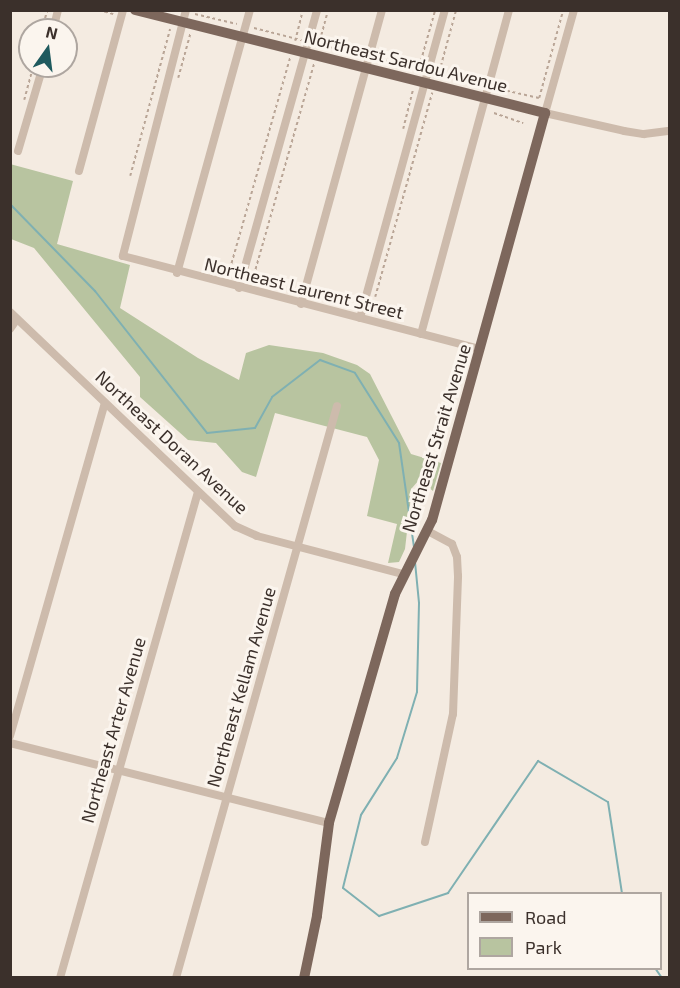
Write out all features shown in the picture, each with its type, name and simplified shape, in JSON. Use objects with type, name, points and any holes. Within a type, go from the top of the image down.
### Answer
[{"type":"main road","name":"Northeast Sardou Avenue","points":[[135,10],[182,27],[243,37],[291,54],[365,68],[424,87],[484,97],[545,113]]},
{"type":"main road","name":"Northeast Strait Avenue","points":[[304,978],[315,927],[328,822],[403,574],[428,531],[545,113]]},
{"type":"street","points":[[182,27],[186,10]]},
{"type":"street","points":[[177,273],[250,10]]},
{"type":"street","points":[[239,288],[310,58],[317,10]]},
{"type":"street","points":[[301,304],[382,10]]},
{"type":"street","points":[[360,318],[445,10]]},
{"type":"street","points":[[421,334],[509,10]]},
{"type":"street","name":"Northeast Strait Avenue","points":[[545,113],[574,10]]},
{"type":"street","points":[[79,171],[122,13]]},
{"type":"street","name":"Northeast Laurent Street","points":[[182,27],[123,256],[177,273],[480,349]]},
{"type":"street","points":[[18,151],[39,78]]},
{"type":"street","name":"Northeast Sardou Avenue","points":[[545,113],[624,131],[669,131]]},
{"type":"street","points":[[10,329],[14,315]]},
{"type":"street","name":"Northeast Doran Avenue","points":[[14,315],[198,492],[242,530],[403,574]]},
{"type":"street","points":[[10,736],[105,403]]},
{"type":"street","name":"Northeast Kellam Avenue","points":[[176,978],[337,406]]},
{"type":"street","name":"Northeast Arter Avenue","points":[[60,978],[198,492]]},
{"type":"street","points":[[425,842],[453,714],[458,576],[457,557],[452,544],[428,531]]},
{"type":"street","points":[[10,743],[328,822]]},
{"type":"path","points":[[99,10],[122,13]]},
{"type":"path","points":[[130,176],[182,27],[197,10]]},
{"type":"path","points":[[218,273],[228,275],[303,10]]},
{"type":"path","points":[[249,291],[310,58],[328,10]]},
{"type":"path","points":[[374,299],[424,87],[435,10]]},
{"type":"path","points":[[403,129],[424,87],[456,10]]},
{"type":"path","points":[[539,99],[563,10]]},
{"type":"path","points":[[161,26],[182,27],[200,36]]},
{"type":"path","points":[[178,79],[182,27]]},
{"type":"path","points":[[280,56],[291,54],[310,58],[323,66]]},
{"type":"path","points":[[22,106],[30,78]]},
{"type":"path","points":[[403,86],[424,87]]},
{"type":"path","points":[[494,113],[523,123]]},
{"type":"green space","points":[[10,164],[73,181],[57,244],[130,265],[120,308],[198,358],[239,380],[246,353],[269,345],[323,353],[357,365],[370,374],[411,454],[441,463],[433,491],[419,480],[412,488],[405,549],[399,562],[388,563],[397,524],[367,516],[379,460],[367,437],[275,413],[256,477],[242,472],[216,443],[188,440],[140,397],[140,377],[34,248],[11,239]]},
{"type":"waterway","points":[[10,204],[95,291],[207,433],[255,428],[272,397],[320,360],[355,373],[399,443],[414,547]]},
{"type":"waterway","points":[[415,562],[419,603],[417,692],[397,758],[361,815],[343,888],[379,916],[448,893],[538,761],[608,802],[622,892]]},
{"type":"waterway","points":[[656,970],[662,978]]}]
